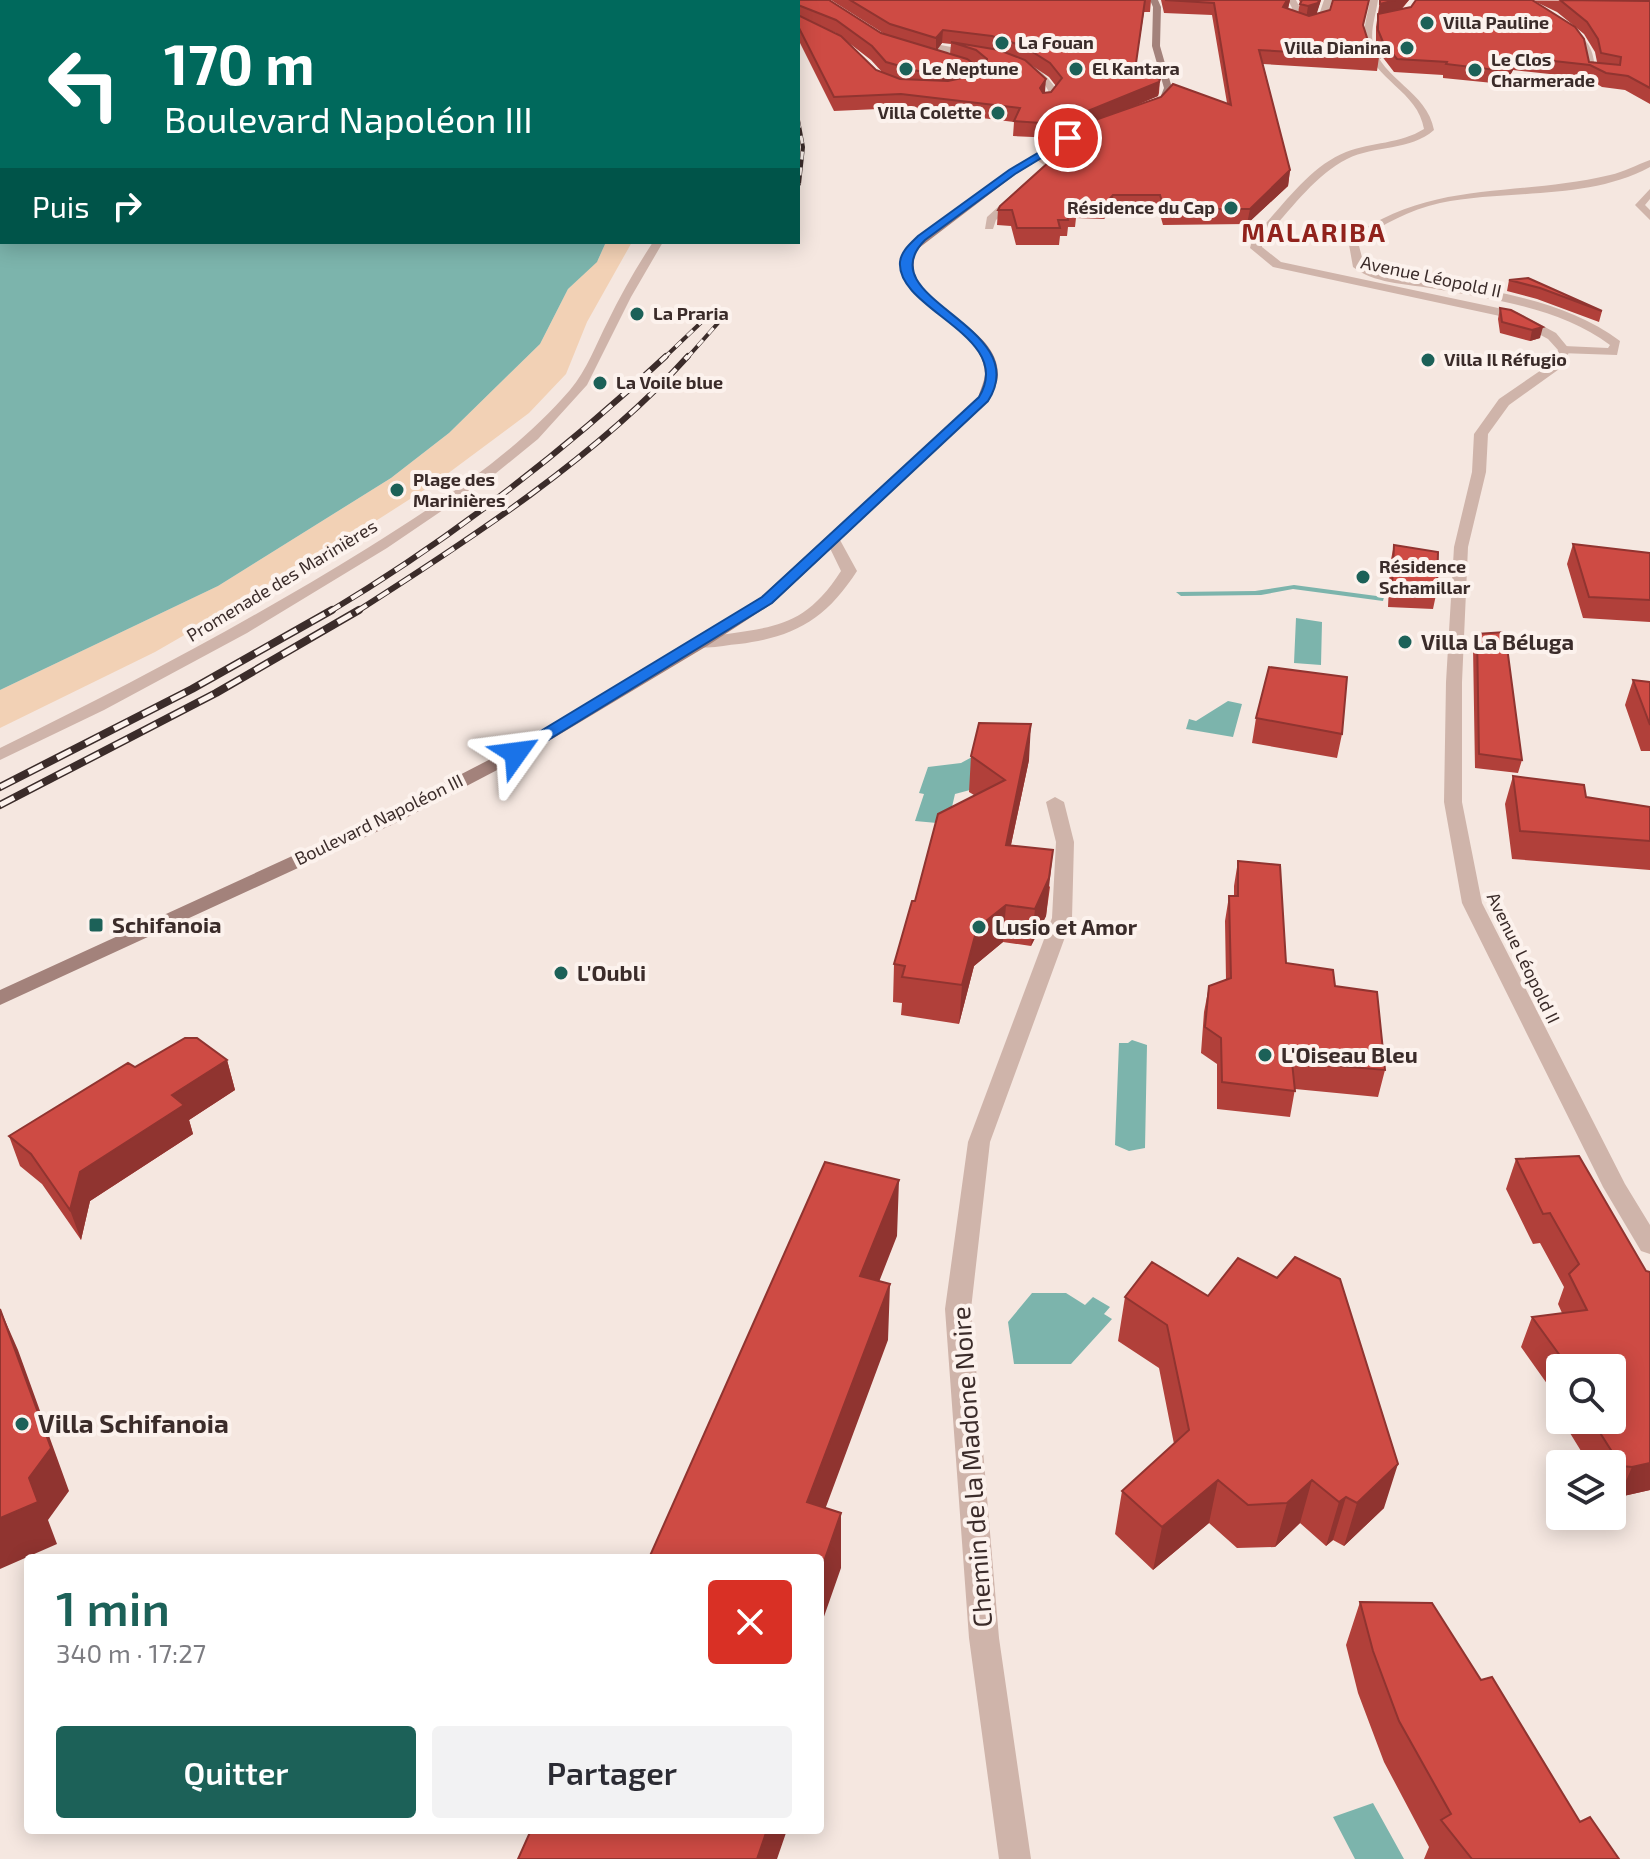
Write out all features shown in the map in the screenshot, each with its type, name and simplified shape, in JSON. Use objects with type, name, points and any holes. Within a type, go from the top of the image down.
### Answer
[{"type":"main road","points":[[1140,111],[1164,99],[1168,88],[1156,46],[1157,7],[1154,0]]},
{"type":"main road","name":"Boulevard Napoléon III","points":[[0,998],[391,818],[516,753],[767,600],[984,399],[992,386],[990,360],[981,347],[922,293],[908,276],[905,262],[910,250],[1037,156],[1068,138],[1111,122]]},
{"type":"street","points":[[1292,0],[1296,8],[1288,19],[1306,24],[1322,20],[1328,0]]},
{"type":"street","name":"Avenue Léopold II","points":[[1374,0],[1379,23],[1368,42],[1379,67],[1425,109],[1429,130],[1418,139],[1363,150],[1335,161],[1257,239],[1256,248],[1277,265],[1513,315],[1552,336],[1564,350],[1558,364],[1504,402],[1481,434],[1479,472],[1461,547],[1454,682],[1453,802],[1472,903],[1608,1173],[1650,1245]]},
{"type":"street","points":[[1520,0],[1582,41],[1588,51],[1591,71],[1612,74]]},
{"type":"street","points":[[943,60],[909,45],[985,53]]},
{"type":"street","points":[[1011,60],[1035,70],[1047,81],[1054,92],[1045,102]]},
{"type":"street","points":[[989,227],[991,219],[1050,165],[1037,156]]},
{"type":"street","points":[[1564,350],[1613,352],[1616,344],[1608,335],[1587,323],[1509,301],[1378,275],[1359,267],[1352,241],[1365,230],[1410,206],[1448,196],[1567,187],[1627,174],[1650,163]]},
{"type":"street","points":[[1650,192],[1640,205],[1650,217]]},
{"type":"street","name":"Promenade des Marinières","points":[[0,755],[173,669],[260,620],[403,532],[500,464],[547,422],[584,380],[623,302],[657,244]]},
{"type":"street","points":[[701,643],[762,637],[809,619],[839,591],[849,571],[833,540]]},
{"type":"street","name":"Chemin de la Madone Noire","points":[[1015,1859],[984,1638],[958,1309],[979,1142],[1062,918],[1065,842],[1055,802]]},
{"type":"sand","name":"Plage des Marinières","points":[[605,244],[631,244],[587,322],[566,374],[529,413],[435,483],[318,558],[155,652],[0,728],[0,690],[218,586],[391,478],[449,433],[540,344],[568,289],[598,260]]},
{"type":"water","points":[[0,244],[605,244],[597,262],[568,289],[540,344],[449,433],[391,478],[218,586],[0,690]]},
{"type":"water","points":[[1294,585],[1384,597],[1383,601],[1293,589],[1261,595],[1181,596],[1176,592],[1255,591]]},
{"type":"water","points":[[1296,618],[1322,622],[1321,665],[1294,663]]},
{"type":"water","points":[[1228,701],[1242,704],[1233,737],[1186,729],[1189,719],[1196,721]]},
{"type":"water","points":[[972,757],[970,790],[955,794],[948,824],[915,821],[924,794],[919,793],[928,767],[961,763]]},
{"type":"water","points":[[1132,1040],[1147,1045],[1145,1148],[1129,1151],[1115,1145],[1119,1043]]},
{"type":"water","points":[[1032,1293],[1066,1293],[1085,1305],[1093,1297],[1110,1307],[1104,1314],[1112,1319],[1071,1364],[1014,1364],[1008,1322]]},
{"type":"water","points":[[1373,1803],[1404,1859],[1355,1859],[1333,1817]]},
{"type":"building","points":[[800,0],[829,0],[881,33],[967,59],[974,64],[942,71],[918,71],[886,62],[872,46],[836,20],[800,6]]},
{"type":"building","points":[[850,0],[1145,0],[1135,70],[1160,79],[1056,124],[1014,121],[1020,108],[901,94],[834,97],[800,30],[800,16],[841,36],[876,70],[900,79],[948,81],[976,75],[987,69],[987,59],[976,50],[951,42],[999,50],[1025,60],[1046,79],[1040,88],[1043,93],[1051,92],[1062,78],[1050,63],[1023,46],[992,36],[943,30],[936,38],[890,24]]},
{"type":"building","points":[[1165,0],[1287,0],[1283,7],[1309,16],[1330,10],[1333,0],[1369,0],[1363,25],[1369,44],[1379,57],[1259,50],[1290,170],[1250,209],[1164,209],[1160,195],[1113,195],[1106,203],[1074,202],[1076,211],[1066,211],[1068,220],[1058,220],[1060,228],[1017,228],[1012,210],[998,210],[1000,206],[1089,126],[1081,125],[1161,97],[1173,84],[1231,105],[1214,3]]},
{"type":"building","points":[[1302,0],[1319,0],[1308,6],[1300,4]]},
{"type":"building","points":[[1416,0],[1532,0],[1575,27],[1584,39],[1589,62],[1620,65],[1621,57],[1601,53],[1598,39],[1587,22],[1560,0],[1650,1],[1650,88],[1628,76],[1606,73],[1590,65],[1516,57],[1511,65],[1499,64],[1496,70],[1447,62],[1397,59],[1383,42],[1378,30],[1378,14],[1411,7]]},
{"type":"building","points":[[1528,278],[1602,311],[1509,280]]},
{"type":"building","points":[[1500,308],[1511,310],[1543,327],[1532,330],[1502,322]]},
{"type":"building","points":[[1573,544],[1650,553],[1650,600],[1589,597]]},
{"type":"building","points":[[1394,545],[1438,552],[1437,590],[1392,587]]},
{"type":"building","points":[[1505,632],[1522,760],[1479,754],[1477,634]]},
{"type":"building","points":[[1269,667],[1347,677],[1342,734],[1256,718]]},
{"type":"building","points":[[1633,680],[1650,682],[1650,725]]},
{"type":"building","points":[[979,723],[1031,724],[1006,845],[1053,850],[1049,878],[1035,909],[1006,905],[977,928],[962,985],[902,977],[905,966],[894,964],[912,901],[915,901],[938,814],[1005,780],[971,756]]},
{"type":"building","points":[[1513,776],[1584,785],[1586,797],[1650,807],[1650,841],[1520,831]]},
{"type":"building","points":[[1238,861],[1280,865],[1286,963],[1333,970],[1335,986],[1377,992],[1385,1070],[1292,1062],[1295,1091],[1222,1082],[1221,1038],[1205,1027],[1209,986],[1231,978],[1229,896],[1238,896]]},
{"type":"building","points":[[185,1038],[197,1038],[227,1060],[172,1095],[184,1105],[80,1172],[70,1210],[31,1154],[9,1136],[128,1063],[135,1067]]},
{"type":"building","points":[[1579,1156],[1646,1271],[1650,1272],[1650,1463],[1626,1466],[1626,1450],[1611,1450],[1601,1434],[1626,1434],[1626,1354],[1559,1354],[1532,1317],[1587,1310],[1569,1274],[1579,1264],[1550,1213],[1543,1214],[1516,1159]]},
{"type":"building","points":[[825,1162],[899,1180],[860,1276],[890,1284],[807,1502],[841,1513],[824,1562],[824,1554],[651,1554]]},
{"type":"building","points":[[1295,1257],[1340,1279],[1398,1464],[1357,1503],[1346,1497],[1339,1502],[1312,1480],[1287,1503],[1248,1505],[1218,1480],[1162,1527],[1122,1491],[1189,1430],[1167,1325],[1125,1297],[1152,1262],[1208,1296],[1238,1258],[1277,1278]]},
{"type":"building","points":[[0,1309],[51,1448],[29,1478],[38,1502],[0,1518]]},
{"type":"building","points":[[1360,1602],[1432,1603],[1481,1680],[1492,1677],[1580,1822],[1590,1817],[1619,1859],[1472,1859],[1441,1820],[1451,1814],[1399,1721],[1373,1651]]},
{"type":"building","points":[[529,1834],[766,1834],[757,1859],[518,1859]]},
{"type":"railway","points":[[800,131],[803,147],[800,175]]},
{"type":"railway","points":[[664,358],[712,312]]},
{"type":"railway","points":[[687,358],[726,314]]},
{"type":"railway","points":[[329,612],[418,555],[504,493],[587,427],[666,356]]},
{"type":"railway","points":[[356,612],[487,526],[573,462],[653,393],[688,356]]},
{"type":"railway","points":[[0,787],[192,689],[332,610]]},
{"type":"railway","points":[[0,805],[216,693],[359,610]]},
{"type":"place","name":"Villa Pauline","points":[[1427,23]]},
{"type":"place","name":"La Fouan","points":[[1002,43]]},
{"type":"place","name":"Villa Dianina","points":[[1407,48]]},
{"type":"place","name":"Le Neptune","points":[[906,69]]},
{"type":"place","name":"El Kantara","points":[[1076,69]]},
{"type":"place","name":"Le Clos Charmerade","points":[[1475,70]]},
{"type":"place","name":"Villa Colette","points":[[998,113]]},
{"type":"place","name":"Résidence du Cap","points":[[1231,208]]},
{"type":"place","name":"La Praria","points":[[637,314]]},
{"type":"place","name":"Villa Il Réfugio","points":[[1428,360]]},
{"type":"place","name":"La Voile blue","points":[[600,383]]},
{"type":"place","name":"Plage des Marinières","points":[[397,490]]},
{"type":"place","name":"Résidence Schamillar","points":[[1363,577]]},
{"type":"place","name":"Villa La Béluga","points":[[1405,642]]},
{"type":"place","name":"Schifanoia","points":[[96,925]]},
{"type":"place","name":"Lusio et Amor","points":[[979,927]]},
{"type":"place","name":"L'Oubli","points":[[561,973]]},
{"type":"place","name":"L'Oiseau Bleu","points":[[1265,1055]]},
{"type":"place","name":"Villa Schifanoia","points":[[22,1424]]},
{"type":"district","name":"MALARIBA","points":[[1314,233]]},
{"type":"route","points":[[516,753],[767,600],[984,399],[992,386],[990,360],[981,347],[922,293],[908,276],[905,262],[910,250],[921,238],[1012,172],[1068,138]]}]
